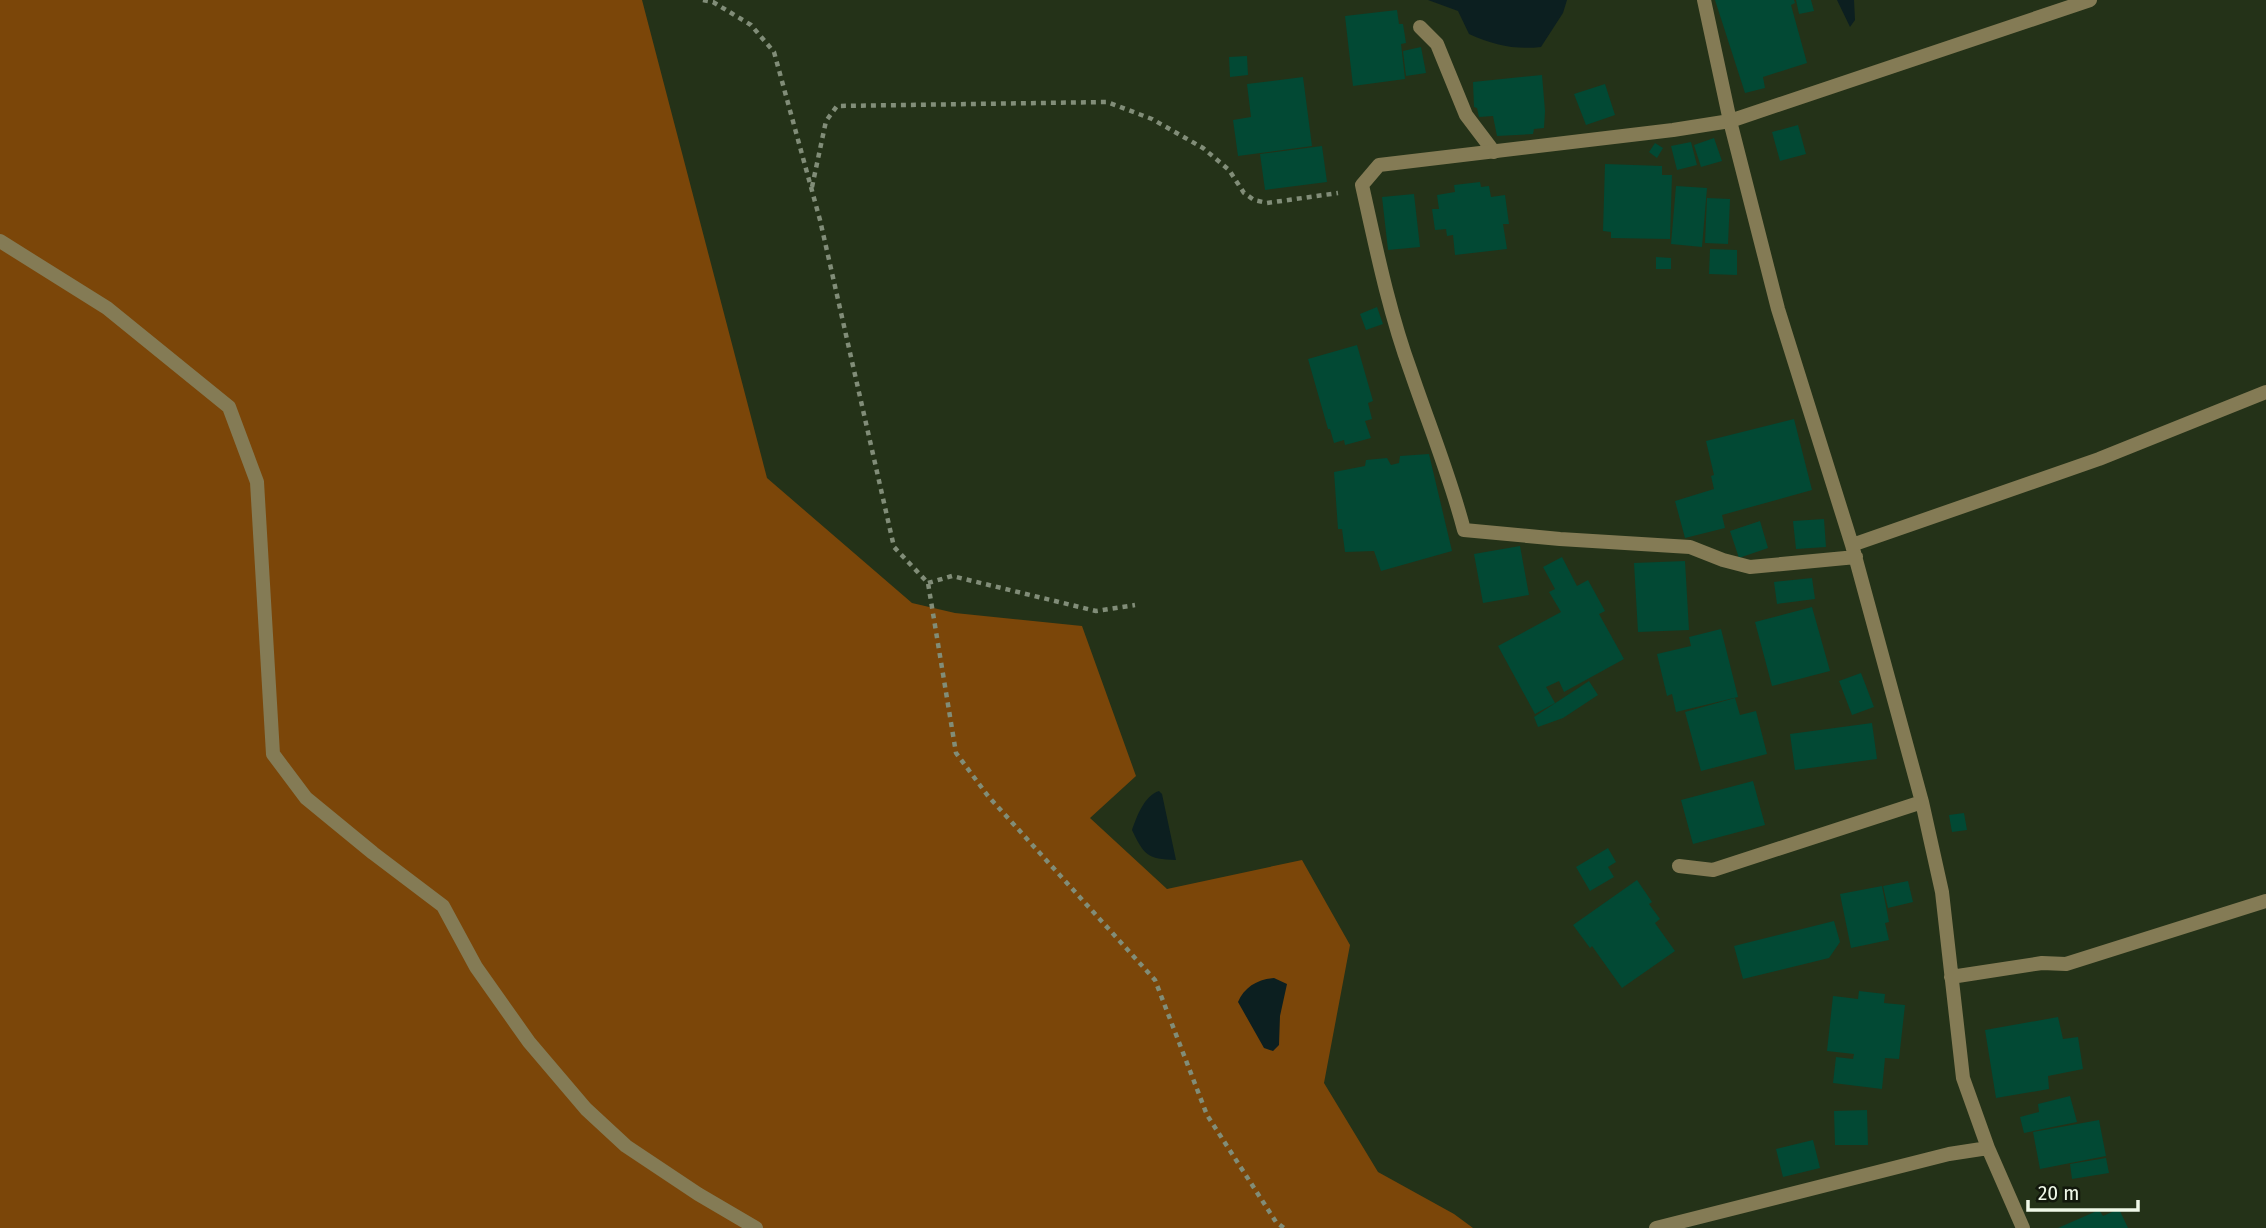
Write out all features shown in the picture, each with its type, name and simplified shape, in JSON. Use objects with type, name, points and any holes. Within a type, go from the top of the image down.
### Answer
[{"type":"street","points":[[1704,0],[1730,121],[1778,309],[1854,551],[1922,802],[1942,892],[1964,1078],[1988,1148],[2023,1228]]},
{"type":"street","points":[[2090,0],[1730,121],[1379,165],[1362,185],[1393,317],[1410,372],[1454,491],[1464,530],[1690,547],[1750,567],[1854,551],[2099,459],[2266,392]]},
{"type":"street","points":[[1420,27],[1437,44],[1466,115],[1494,152]]},
{"type":"street","points":[[0,241],[107,308],[229,407],[257,482],[273,754],[306,798],[373,853],[443,905],[476,967],[530,1042],[586,1109],[626,1146],[698,1194],[756,1228]]},
{"type":"street","points":[[1679,866],[1713,870],[1922,802]]},
{"type":"street","points":[[1951,977],[2042,962],[2066,964],[2266,901]]},
{"type":"street","points":[[1656,1228],[1949,1154],[1988,1148]]},
{"type":"path","points":[[702,0],[713,2],[751,25],[774,52],[811,188],[894,547],[928,583],[956,753],[988,796],[1154,980],[1207,1115],[1276,1222],[1284,1228]]},
{"type":"path","points":[[811,188],[826,121],[837,106],[1062,102],[1107,102],[1152,119],[1203,148],[1229,170],[1244,193],[1254,200],[1266,203],[1347,191],[1362,185]]},
{"type":"path","points":[[928,583],[952,576],[1096,611],[1135,605]]},
{"type":"shaded area","points":[[0,0],[642,0],[767,478],[912,603],[955,613],[1082,626],[1136,776],[1090,818],[1167,889],[1302,860],[1350,945],[1324,1083],[1378,1172],[1454,1214],[1473,1228],[0,1228]]},
{"type":"water","points":[[1428,0],[1567,0],[1563,13],[1541,47],[1522,48],[1496,44],[1469,34],[1458,11]]},
{"type":"water","points":[[1837,0],[1854,0],[1855,20],[1850,27]]},
{"type":"water","points":[[1159,791],[1162,794],[1176,860],[1152,857],[1140,845],[1132,830],[1145,802]]},
{"type":"water","points":[[1274,978],[1287,984],[1280,1016],[1279,1045],[1273,1051],[1264,1048],[1238,1002],[1252,985]]},
{"type":"building","points":[[1715,0],[1794,0],[1795,3],[1791,5],[1807,63],[1763,77],[1765,88],[1745,93]]},
{"type":"building","points":[[1796,0],[1811,0],[1814,11],[1799,14]]},
{"type":"building","points":[[1397,10],[1399,24],[1403,24],[1406,43],[1401,44],[1405,79],[1353,86],[1345,16]]},
{"type":"building","points":[[1421,47],[1426,73],[1406,76],[1403,51]]},
{"type":"building","points":[[1247,56],[1248,75],[1230,77],[1229,57]]},
{"type":"building","points":[[1542,75],[1544,128],[1534,129],[1533,134],[1497,136],[1493,116],[1479,117],[1477,108],[1474,107],[1473,82]]},
{"type":"building","points":[[1303,77],[1312,146],[1238,156],[1233,120],[1251,117],[1247,84]]},
{"type":"building","points":[[1605,84],[1615,115],[1586,125],[1574,94]]},
{"type":"building","points":[[1798,125],[1806,154],[1780,161],[1772,132]]},
{"type":"building","points":[[1714,138],[1722,161],[1701,167],[1694,145]]},
{"type":"building","points":[[1691,142],[1697,165],[1677,170],[1671,146]]},
{"type":"building","points":[[1655,143],[1663,148],[1657,158],[1649,152]]},
{"type":"building","points":[[1322,146],[1327,182],[1265,190],[1260,154]]},
{"type":"building","points":[[1605,164],[1662,166],[1662,175],[1672,175],[1670,239],[1611,238],[1611,232],[1603,231]]},
{"type":"building","points":[[1480,182],[1481,187],[1489,186],[1491,197],[1505,195],[1509,224],[1503,224],[1507,249],[1455,255],[1453,235],[1447,236],[1446,229],[1435,230],[1432,209],[1439,209],[1437,195],[1455,192],[1454,185]]},
{"type":"building","points":[[1676,186],[1707,188],[1702,247],[1671,244]]},
{"type":"building","points":[[1414,194],[1420,247],[1388,250],[1382,197]]},
{"type":"building","points":[[1707,198],[1730,199],[1728,244],[1705,243]]},
{"type":"building","points":[[1710,249],[1737,250],[1737,275],[1709,274]]},
{"type":"building","points":[[1656,257],[1671,258],[1671,269],[1656,269]]},
{"type":"building","points":[[1377,307],[1383,324],[1366,330],[1360,314]]},
{"type":"building","points":[[1357,345],[1373,401],[1368,403],[1372,419],[1365,421],[1371,438],[1345,445],[1344,440],[1334,443],[1308,359]]},
{"type":"building","points":[[1794,419],[1812,490],[1722,515],[1725,528],[1685,538],[1675,501],[1714,489],[1711,476],[1714,475],[1706,441]]},
{"type":"building","points":[[1429,454],[1452,551],[1381,571],[1374,551],[1345,552],[1342,529],[1338,529],[1334,472],[1365,466],[1366,460],[1387,458],[1391,465],[1399,463],[1400,456]]},
{"type":"building","points":[[1824,519],[1826,547],[1796,549],[1793,521]]},
{"type":"building","points":[[1760,521],[1768,548],[1739,558],[1730,531]]},
{"type":"building","points":[[1520,546],[1529,595],[1483,603],[1474,554]]},
{"type":"building","points":[[1562,557],[1577,586],[1588,580],[1605,611],[1599,614],[1624,659],[1564,692],[1559,681],[1546,687],[1555,703],[1535,714],[1498,646],[1561,612],[1549,592],[1555,589],[1543,567]]},
{"type":"building","points":[[1685,561],[1689,630],[1638,632],[1634,563]]},
{"type":"building","points":[[1812,578],[1815,599],[1777,604],[1774,582]]},
{"type":"building","points":[[1812,607],[1830,671],[1772,686],[1755,622]]},
{"type":"building","points":[[1721,629],[1738,697],[1676,712],[1672,694],[1667,696],[1657,654],[1691,646],[1689,637]]},
{"type":"building","points":[[1861,673],[1874,707],[1852,715],[1839,681]]},
{"type":"building","points":[[1589,681],[1598,695],[1563,718],[1538,727],[1534,717]]},
{"type":"building","points":[[1735,698],[1740,715],[1756,711],[1767,754],[1701,771],[1685,712]]},
{"type":"building","points":[[1872,723],[1877,759],[1795,770],[1790,734]]},
{"type":"building","points":[[1753,781],[1765,825],[1693,844],[1681,800]]},
{"type":"building","points":[[1964,813],[1967,830],[1952,832],[1949,815]]},
{"type":"building","points":[[1608,848],[1616,862],[1608,867],[1614,877],[1590,891],[1576,867]]},
{"type":"building","points":[[1637,880],[1660,919],[1655,923],[1675,951],[1622,988],[1592,946],[1590,948],[1573,925]]},
{"type":"building","points":[[1908,881],[1913,902],[1888,908],[1883,886]]},
{"type":"building","points":[[1882,886],[1889,922],[1885,923],[1889,940],[1851,948],[1840,894]]},
{"type":"building","points":[[1834,921],[1840,942],[1829,958],[1743,979],[1734,946]]},
{"type":"building","points":[[1859,991],[1885,994],[1884,1003],[1905,1005],[1899,1059],[1885,1058],[1882,1089],[1833,1083],[1836,1057],[1853,1059],[1854,1054],[1827,1051],[1833,996],[1858,999]]},
{"type":"building","points":[[2058,1017],[2063,1039],[2078,1037],[2083,1069],[2048,1076],[2049,1089],[1996,1098],[1985,1030]]},
{"type":"building","points":[[2070,1096],[2077,1122],[2024,1133],[2020,1117],[2039,1112],[2038,1104]]},
{"type":"building","points":[[1867,1110],[1868,1145],[1835,1145],[1834,1111]]},
{"type":"building","points":[[2099,1120],[2106,1156],[2040,1169],[2033,1132]]},
{"type":"building","points":[[1813,1140],[1820,1168],[1783,1177],[1776,1149]]},
{"type":"building","points":[[2106,1158],[2109,1173],[2072,1179],[2070,1164]]},
{"type":"building","points":[[2119,1209],[2128,1228],[2058,1228],[2099,1210],[2103,1216]]}]
